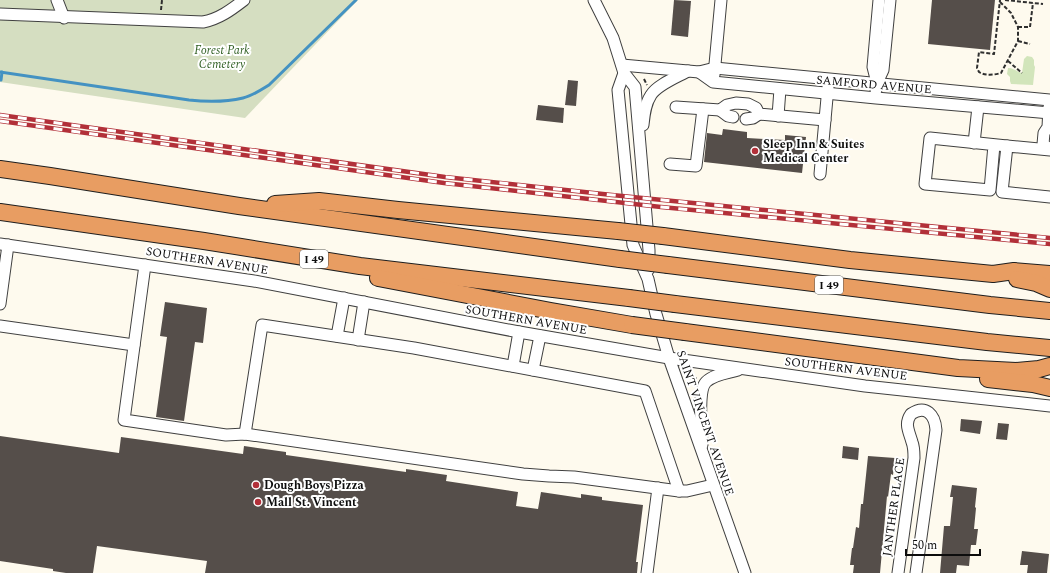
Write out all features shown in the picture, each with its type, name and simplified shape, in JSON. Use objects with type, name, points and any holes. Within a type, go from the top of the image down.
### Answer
[{"type":"highway","name":"I 49","points":[[0,169],[239,206],[620,259],[990,305],[1050,311]]},
{"type":"highway","points":[[239,206],[319,201],[618,231],[850,260],[993,274],[1025,280],[1050,289]]},
{"type":"highway","name":"I 49","points":[[0,212],[360,266],[987,342],[1050,348]]},
{"type":"highway","points":[[204,242],[415,285],[632,325],[958,368],[1016,371],[1039,369],[1050,366]]},
{"type":"highway","points":[[993,274],[1014,271],[1050,274]]},
{"type":"highway","points":[[958,368],[985,379],[1032,384],[1050,388]]},
{"type":"street","points":[[57,0],[64,18]]},
{"type":"street","points":[[0,14],[64,18],[203,22],[215,20],[244,0]]},
{"type":"street","name":"SAINT VINCENT AVENUE","points":[[594,0],[613,38],[623,69],[635,87],[649,250],[648,280]]},
{"type":"street","points":[[699,72],[713,82],[721,0]]},
{"type":"street","points":[[876,98],[877,83],[873,67],[879,0]]},
{"type":"street","points":[[877,83],[883,70],[890,0]]},
{"type":"street","name":"SAMFORD AVENUE","points":[[623,69],[699,72],[715,68],[1050,99]]},
{"type":"street","name":"SAINT VINCENT AVENUE","points":[[623,69],[618,90],[633,245],[648,280],[668,358],[745,573]]},
{"type":"street","points":[[640,143],[646,107],[651,95],[661,86],[688,71]]},
{"type":"street","points":[[820,174],[828,93],[828,78]]},
{"type":"street","name":"SAMFORD AVENUE","points":[[713,82],[1049,113]]},
{"type":"street","points":[[778,116],[780,88]]},
{"type":"street","points":[[1048,148],[1043,144],[1044,133],[1049,129],[1050,99]]},
{"type":"street","points":[[720,110],[727,105],[736,103],[748,104],[756,108],[759,114]]},
{"type":"street","points":[[676,106],[720,110],[728,116],[733,117]]},
{"type":"street","points":[[974,143],[978,107]]},
{"type":"street","points":[[670,164],[696,166],[703,109]]},
{"type":"street","points":[[746,118],[753,118],[759,114],[825,120]]},
{"type":"street","points":[[994,145],[990,190],[925,184],[930,138],[994,145],[1048,148]]},
{"type":"street","points":[[1007,146],[1002,192],[1050,197]]},
{"type":"street","points":[[992,170],[1005,171]]},
{"type":"street","points":[[0,304],[4,244]]},
{"type":"street","name":"SOUTHERN AVENUE","points":[[4,244],[254,281],[540,336],[668,358],[864,386],[1049,406]]},
{"type":"street","points":[[144,265],[124,420],[226,435],[245,434],[523,474],[574,477],[679,491],[687,491],[713,485]]},
{"type":"street","points":[[337,336],[344,298]]},
{"type":"street","points":[[358,340],[364,302]]},
{"type":"street","points":[[245,434],[262,325],[414,348],[645,391],[679,491]]},
{"type":"street","points":[[0,326],[134,345]]},
{"type":"street","points":[[513,366],[519,332]]},
{"type":"street","points":[[534,370],[540,336]]},
{"type":"street","points":[[703,455],[701,406],[704,385],[713,377],[744,369]]},
{"type":"street","name":"JANTHER PLACE","points":[[898,573],[914,458],[913,446],[907,424],[911,414],[920,410],[931,414],[935,421],[936,430],[916,573]]},
{"type":"street","points":[[647,573],[658,488]]},
{"type":"path","points":[[1004,0],[1043,4]]},
{"type":"path","points":[[1000,1],[1012,13],[1018,27],[1018,41],[1000,73],[982,74],[977,68],[979,52],[994,54],[1000,1]]},
{"type":"path","points":[[1018,27],[1030,27],[1033,3]]},
{"type":"path","points":[[1018,41],[1030,44]]},
{"type":"path","points":[[1008,61],[1022,73]]},
{"type":"path","points":[[694,372],[695,378]]},
{"type":"green space","name":"Forest Park Cemetery","points":[[0,0],[358,0],[245,118],[0,82]]},
{"type":"green space","points":[[1027,56],[1032,57],[1034,60],[1035,67],[1033,85],[1011,84],[1010,77],[1007,74],[1008,68],[1022,73],[1024,59]]},
{"type":"building","points":[[674,0],[691,1],[688,37],[671,35]]},
{"type":"building","points":[[932,0],[995,0],[990,50],[928,44]]},
{"type":"building","points":[[568,80],[578,81],[576,106],[565,105]]},
{"type":"building","points":[[538,105],[564,108],[563,123],[536,120]]},
{"type":"building","name":"Sleep Inn & Suites Medical Center","points":[[723,129],[747,132],[747,138],[785,140],[785,135],[806,137],[802,173],[704,162],[707,133],[722,135]]},
{"type":"building","points":[[165,302],[207,308],[203,343],[195,342],[184,421],[156,417],[167,337],[160,336]]},
{"type":"building","points":[[961,419],[982,421],[980,434],[960,431]]},
{"type":"building","points":[[998,423],[1009,424],[1007,440],[996,439]]},
{"type":"building","name":"Mall St. Vincent","points":[[0,436],[119,453],[121,437],[243,454],[244,446],[286,452],[286,455],[406,472],[406,469],[447,475],[446,481],[518,492],[516,506],[538,509],[541,492],[581,498],[581,494],[602,497],[602,500],[643,505],[636,562],[638,562],[637,573],[205,573],[207,561],[97,546],[93,573],[66,573],[53,571],[53,569],[0,561]]},
{"type":"building","points":[[843,446],[859,448],[858,460],[842,458]]},
{"type":"building","points":[[868,456],[895,458],[893,475],[891,474],[888,497],[887,496],[880,573],[853,573],[854,565],[850,565],[852,548],[856,527],[859,528]]},
{"type":"building","points":[[952,485],[977,488],[974,529],[978,529],[976,545],[971,545],[969,566],[957,565],[956,573],[940,573],[944,526],[950,526],[953,497],[950,497]]},
{"type":"building","points":[[1022,551],[1049,554],[1047,573],[1027,573],[1028,565],[1020,565]]},
{"type":"waterway","points":[[0,72],[189,100],[216,101],[243,98],[250,96],[269,85],[356,0]]},
{"type":"waterway","points":[[1,80],[2,72]]},
{"type":"railway","points":[[0,115],[445,177],[1050,238]]},
{"type":"railway","points":[[0,121],[444,183],[661,207],[1050,244]]},
{"type":"place","name":"Sleep Inn & Suites Medical Center","points":[[755,151]]},
{"type":"place","name":"Dough Boys Pizza","points":[[256,485]]},
{"type":"place","name":"Mall St. Vincent","points":[[258,502]]}]
